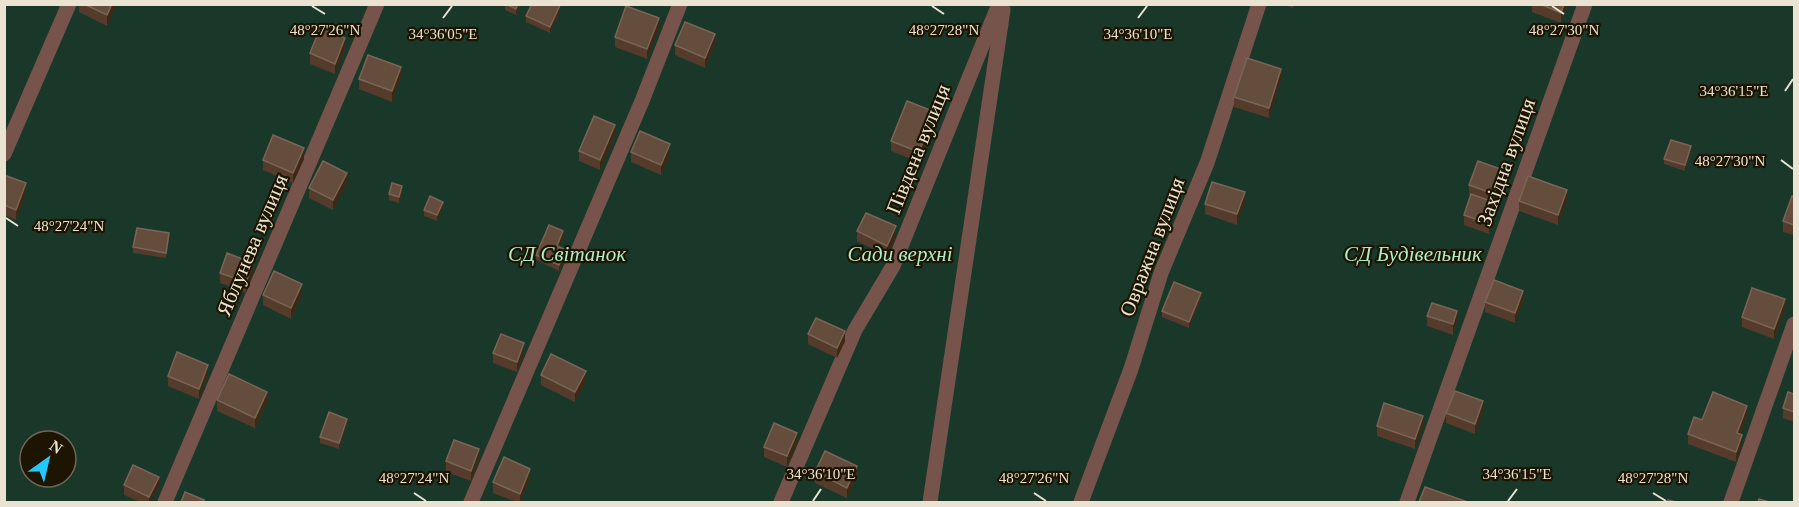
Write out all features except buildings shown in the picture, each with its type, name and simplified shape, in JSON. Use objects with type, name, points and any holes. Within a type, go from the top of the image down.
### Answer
[{"type":"lane","points":[[4,154],[69,4]]},
{"type":"lane","name":"Яблунева вулиця","points":[[165,502],[377,4]]},
{"type":"lane","points":[[471,502],[642,101],[680,4]]},
{"type":"lane","name":"Південа вулиця","points":[[781,502],[855,330],[893,266],[999,4]]},
{"type":"lane","points":[[930,502],[1004,4]]},
{"type":"lane","name":"Овражна вулиця","points":[[1082,502],[1131,369],[1161,273],[1207,163],[1259,4]]},
{"type":"lane","name":"Західна вулиця","points":[[1407,502],[1585,4]]},
{"type":"lane","points":[[1731,502],[1794,324]]},
{"type":"green space","name":"Сади верхні","points":[[4,5],[1794,5],[1794,502],[5,502]]},
{"type":"park label","name":"СД Світанок","points":[[567,254]]},
{"type":"park label","name":"СД Будівельник","points":[[1413,254]]}]
